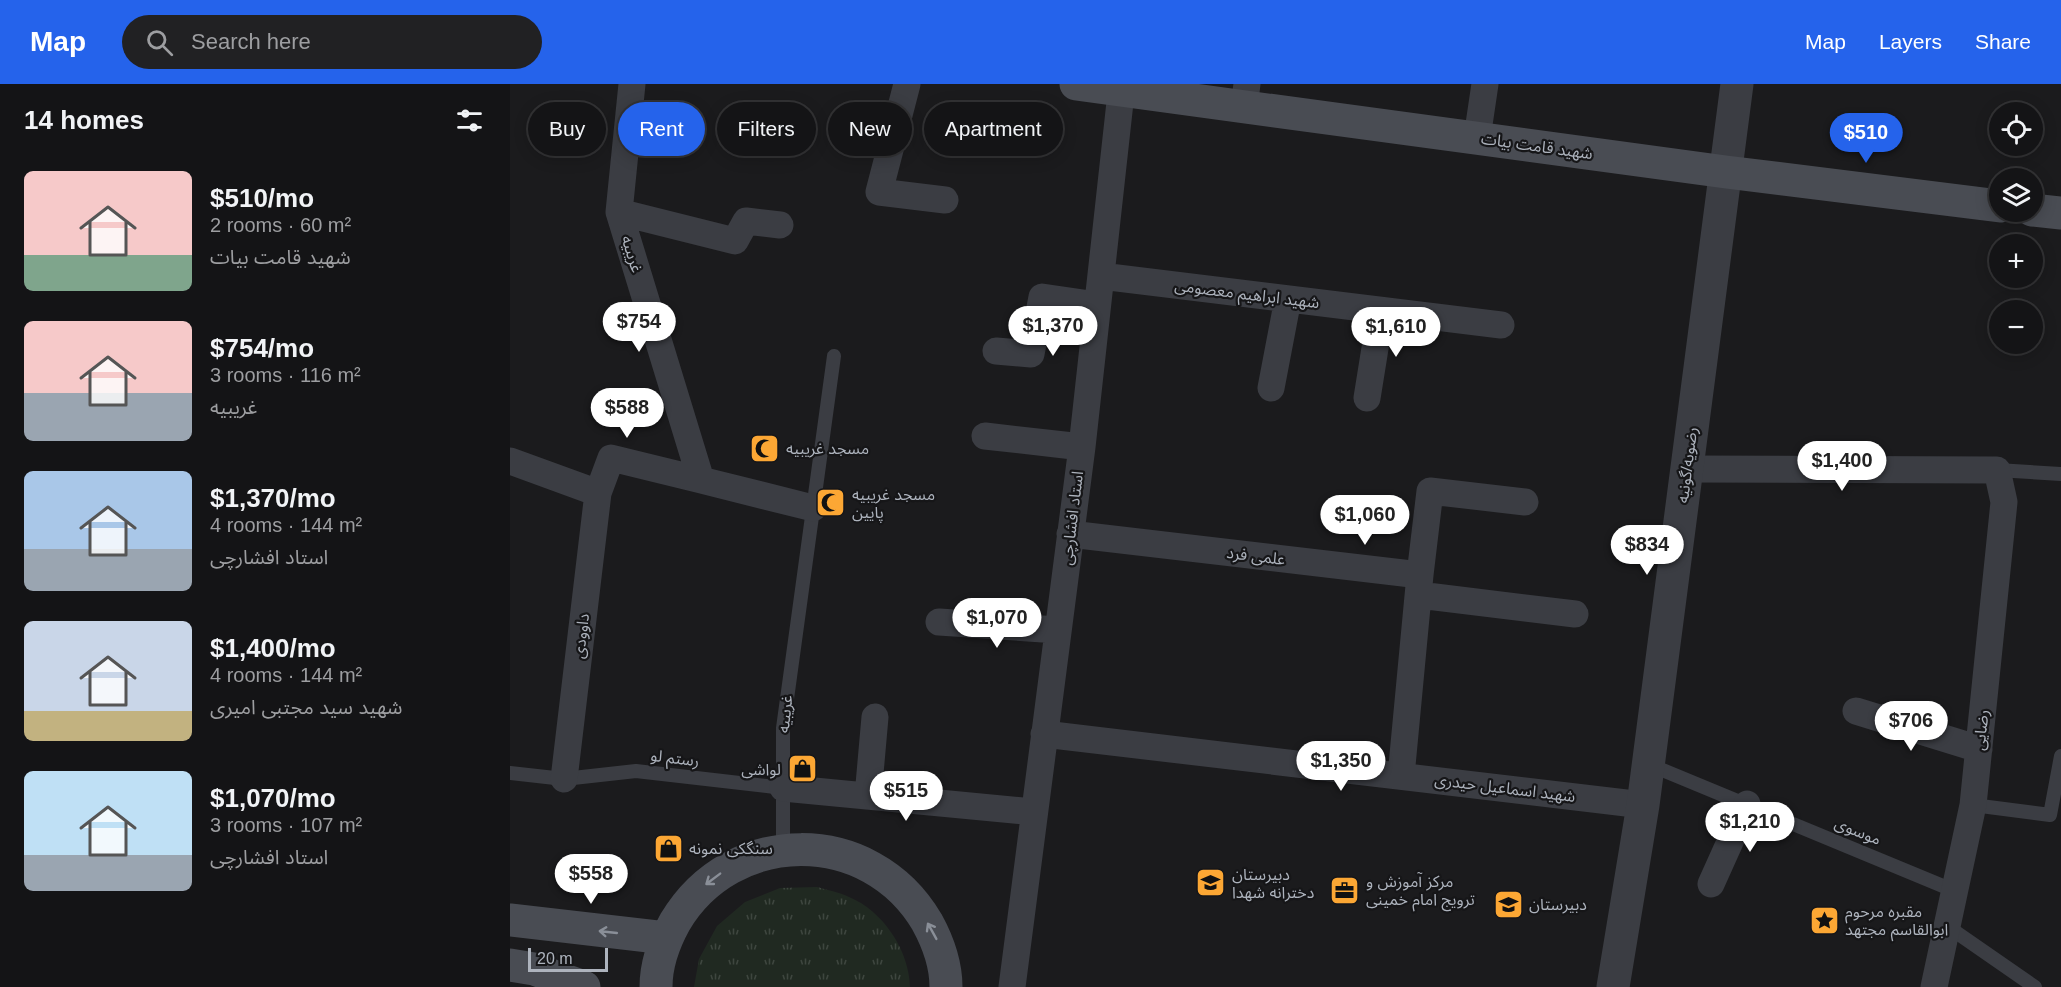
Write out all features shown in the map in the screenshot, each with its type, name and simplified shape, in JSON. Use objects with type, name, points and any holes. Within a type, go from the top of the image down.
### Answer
[{"type":"main road","name":"شهید قامت بیات","points":[[1076,84],[1245,95],[1477,138],[1989,205]]},
{"type":"main road","points":[[2043,211],[2061,213]]},
{"type":"main road","points":[[656,987],[656,975],[666,938],[685,905],[712,878],[746,860],[783,850],[821,850],[849,857],[891,879],[918,907],[937,939],[946,976],[946,987]]},
{"type":"main road","points":[[510,920],[666,938]]},
{"type":"main road","points":[[510,965],[534,969],[584,987]]},
{"type":"street","name":"غریبیه","points":[[632,84],[619,212],[701,480]]},
{"type":"street","points":[[907,84],[879,192],[945,200]]},
{"type":"street","points":[[1477,138],[1485,84]]},
{"type":"street","name":"رضویه/گونیه","points":[[1613,987],[1643,805],[1737,84]]},
{"type":"street","name":"استاد افشارچی","points":[[1012,987],[1082,447],[1121,87]]},
{"type":"street","points":[[619,212],[735,241],[746,221],[780,225]]},
{"type":"street","name":"شهید ابراهیم معصومی","points":[[1101,276],[1501,325]]},
{"type":"street","points":[[996,351],[1031,354],[1042,297],[1097,305]]},
{"type":"street","points":[[1271,388],[1288,299]]},
{"type":"street","points":[[1367,398],[1381,311]]},
{"type":"street","points":[[985,436],[1082,447]]},
{"type":"street","name":"داوودی","points":[[564,779],[598,493],[610,458],[701,480]]},
{"type":"street","points":[[510,461],[598,493]]},
{"type":"street","points":[[1687,469],[1997,470]]},
{"type":"street","name":"رضایی","points":[[1934,987],[1973,805],[2004,502],[1997,470]]},
{"type":"street","points":[[701,480],[813,508]]},
{"type":"street","points":[[1401,776],[1431,491],[1525,502]]},
{"type":"street","name":"علمی فرد","points":[[1070,534],[1420,585],[1575,614]]},
{"type":"street","points":[[939,622],[1058,630]]},
{"type":"street","points":[[1856,711],[1979,749]]},
{"type":"street","points":[[868,796],[875,717]]},
{"type":"street","name":"شهید اسماعیل حیدری","points":[[1044,734],[1643,805]]},
{"type":"street","points":[[783,788],[1034,812]]},
{"type":"street","points":[[1711,884],[1747,804]]},
{"type":"lane","name":"غریبیه","points":[[783,850],[783,728],[834,356]]},
{"type":"lane","points":[[1997,470],[2061,474]]},
{"type":"lane","points":[[1973,805],[2050,815],[2061,756]]},
{"type":"lane","name":"موسوی","points":[[1648,764],[1955,891]]},
{"type":"lane","name":"رستم لو","points":[[510,773],[564,779],[636,771],[783,788]]},
{"type":"lane","points":[[1947,926],[2035,987]]},
{"type":"green space","points":[[817,887],[861,903],[883,922],[892,933],[905,959],[910,987],[694,987],[699,959],[717,926],[745,902],[780,888]]},
{"type":"place","name":"مسجد غریبیه","points":[[765,448]]},
{"type":"place","name":"مسجد غریبیه پایین","points":[[831,503]]},
{"type":"place","name":"لواشی","points":[[802,769]]},
{"type":"place","name":"سنگکی نمونه","points":[[668,848]]},
{"type":"place","name":"دبیرستان دخترانه شهدا","points":[[1211,883]]},
{"type":"place","name":"مرکز آموزش و ترویج امام خمینی","points":[[1345,890]]},
{"type":"place","name":"دبیرستان","points":[[1508,904]]},
{"type":"place","name":"مقبره مرحوم ابوالقاسم مجتهد","points":[[1824,920]]}]
